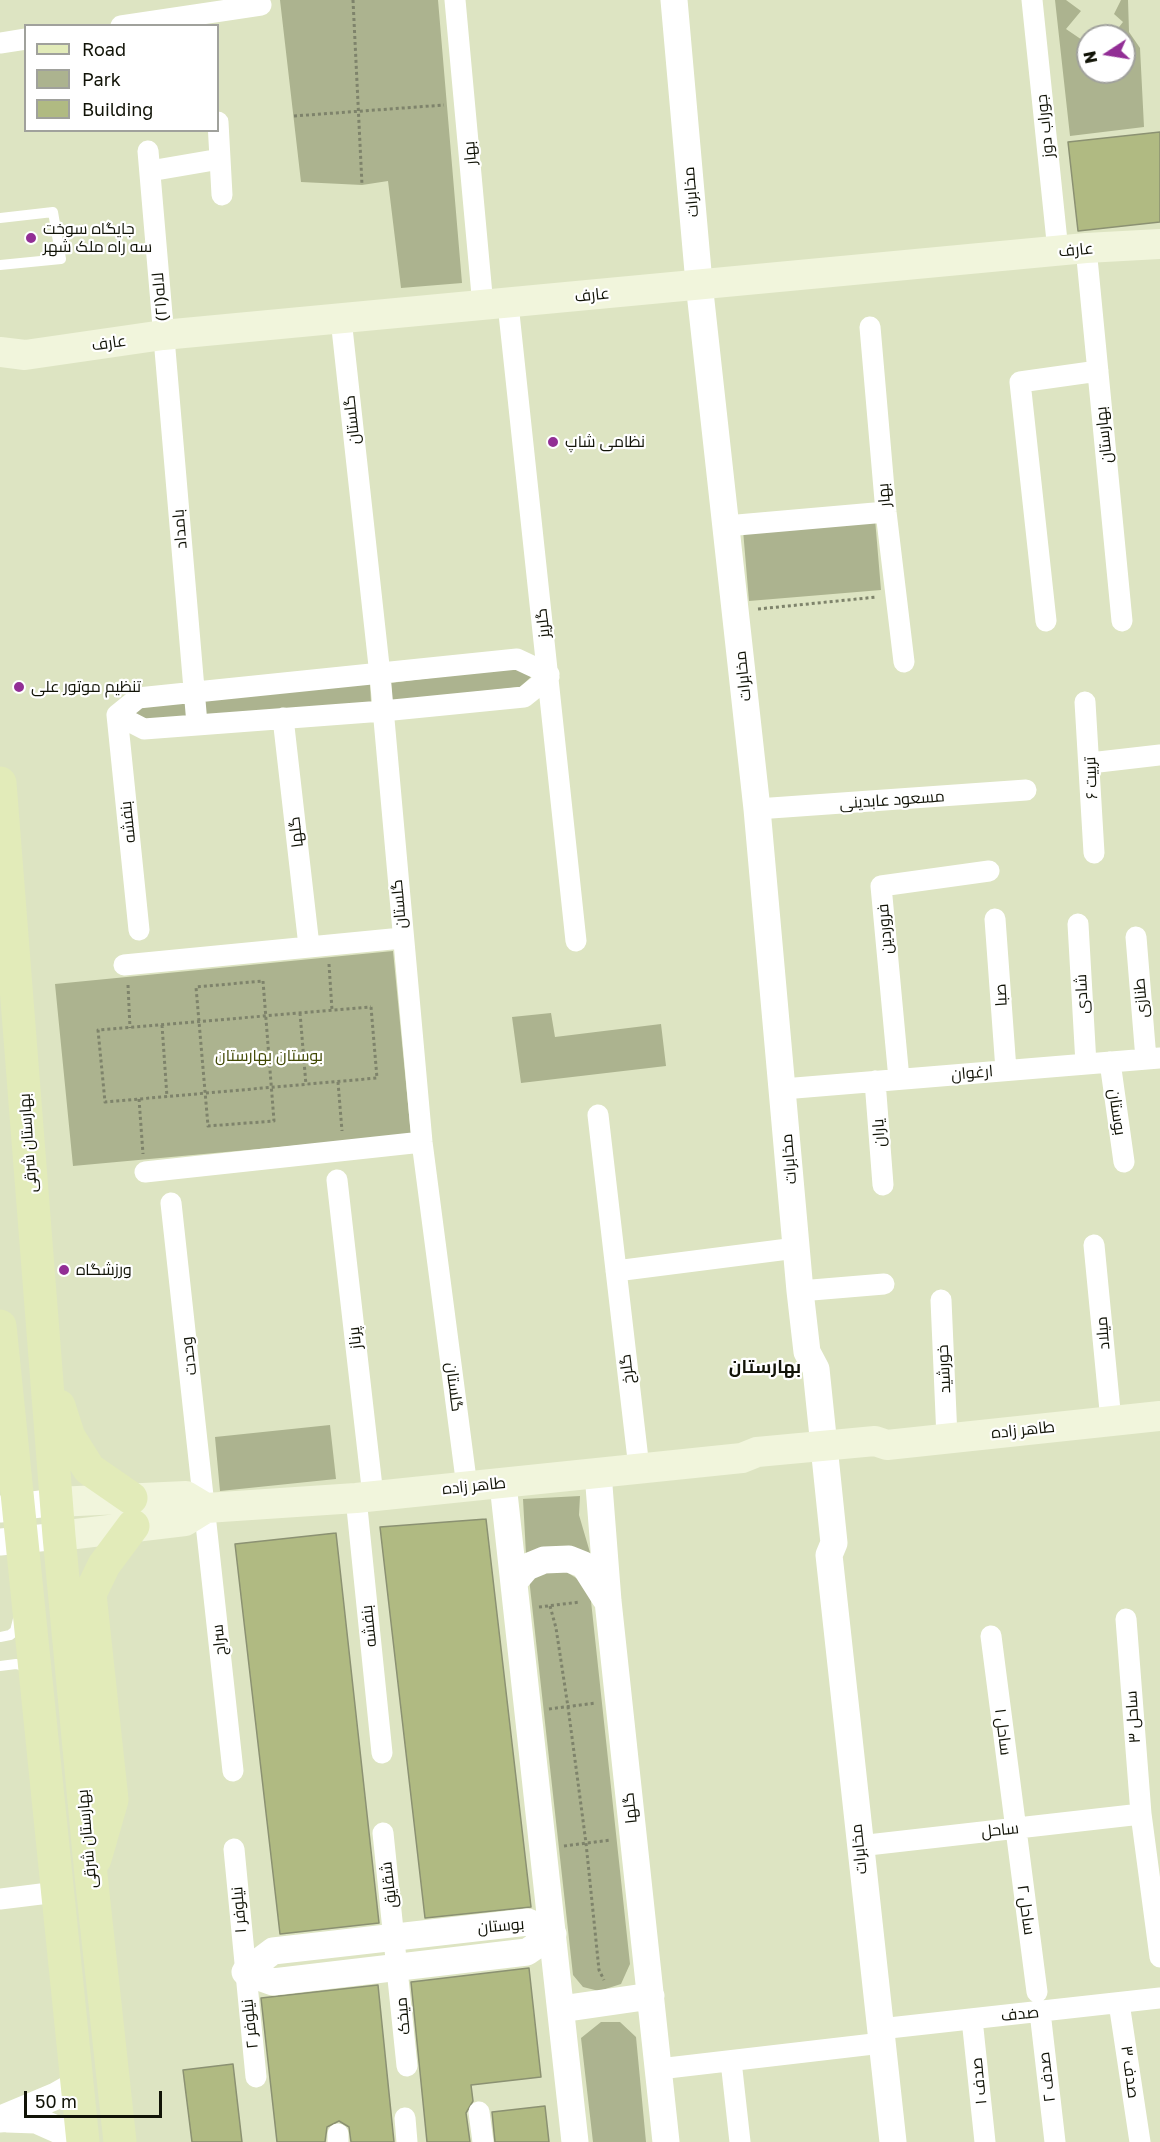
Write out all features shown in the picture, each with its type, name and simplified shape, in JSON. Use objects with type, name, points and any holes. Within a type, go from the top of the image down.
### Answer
[{"type":"main road","name":"عارف","points":[[8,358],[163,335],[496,305],[699,283],[1160,244]]},
{"type":"main road","name":"بهارستان شرقی","points":[[0,783],[56,1502]]},
{"type":"main road","points":[[0,1326],[9,1507],[7,1545]]},
{"type":"main road","points":[[45,1362],[69,1437],[89,1469],[132,1512],[90,1594],[112,1800],[91,1875]]},
{"type":"main road","name":"طاهر زاده","points":[[56,1502],[185,1521],[206,1508],[364,1497],[742,1458],[757,1464],[818,1453],[877,1453],[887,1445],[1160,1416]]},
{"type":"main road","points":[[56,1502],[59,1536]]},
{"type":"main road","name":"طاهر زاده","points":[[59,1536],[132,1512]]},
{"type":"main road","name":"بهارستان شرقی","points":[[59,1536],[91,1875],[120,2142]]},
{"type":"main road","name":"بهارستان شرقی","points":[[7,1545],[36,1686],[83,2142]]},
{"type":"street","name":"بهار","points":[[455,0],[496,305]]},
{"type":"street","name":"مخابرات","points":[[674,0],[699,283],[757,809],[800,1291],[807,1352],[816,1369],[822,1546],[829,1556],[893,2142]]},
{"type":"street","name":"جوراب دوز","points":[[1032,0],[1072,250]]},
{"type":"street","points":[[134,24],[261,5]]},
{"type":"street","points":[[0,43],[24,39]]},
{"type":"street","points":[[219,132],[222,195]]},
{"type":"street","name":"لاله(۲۱)","points":[[163,335],[149,161],[220,159]]},
{"type":"street","name":"بهارستان","points":[[1072,250],[1098,371],[1122,621]]},
{"type":"street","name":"گلریز","points":[[496,305],[549,676],[576,942]]},
{"type":"street","name":"گلستان","points":[[341,319],[380,675],[422,1142],[467,1487]]},
{"type":"street","name":"بهار","points":[[870,327],[885,512],[904,662]]},
{"type":"street","name":"بامداد","points":[[163,335],[197,724]]},
{"type":"street","points":[[1046,621],[1020,382],[1098,371]]},
{"type":"street","points":[[726,526],[885,512]]},
{"type":"street","points":[[517,659],[549,676],[524,697],[383,711],[144,729],[117,715],[138,698],[380,675],[517,659]]},
{"type":"street","name":"تربیت ۶","points":[[1085,702],[1094,853]]},
{"type":"street","name":"بنفشه","points":[[117,715],[139,930]]},
{"type":"street","name":"گلها","points":[[283,718],[309,946]]},
{"type":"street","points":[[1090,763],[1160,755]]},
{"type":"street","name":"مسعود عابدینی","points":[[757,809],[1026,790]]},
{"type":"street","name":"فروردین","points":[[899,1079],[882,886],[989,871]]},
{"type":"street","name":"صبا","points":[[995,919],[1006,1070]]},
{"type":"street","name":"شادی","points":[[1078,924],[1086,1064]]},
{"type":"street","name":"طنازی","points":[[1136,937],[1153,1058]]},
{"type":"street","points":[[125,971],[309,946],[402,938]]},
{"type":"street","name":"ارغوان","points":[[783,1089],[1153,1058]]},
{"type":"street","name":"بوستان","points":[[1110,1062],[1124,1162]]},
{"type":"street","name":"یاران","points":[[875,1081],[883,1185]]},
{"type":"street","name":"گلرخ","points":[[598,1115],[639,1468]]},
{"type":"street","points":[[144,1166],[422,1142]]},
{"type":"street","name":"پرناز","points":[[337,1180],[364,1497]]},
{"type":"street","name":"وحدت","points":[[171,1203],[206,1508]]},
{"type":"street","name":"میلاد","points":[[1094,1245],[1111,1421]]},
{"type":"street","points":[[616,1271],[796,1248]]},
{"type":"street","points":[[800,1291],[884,1284]]},
{"type":"street","name":"خورشید","points":[[941,1300],[947,1438]]},
{"type":"street","name":"گلها","points":[[598,1473],[599,1601],[651,1996],[666,2142]]},
{"type":"street","points":[[503,1484],[575,2142]]},
{"type":"street","name":"بنفشه","points":[[364,1497],[382,1753]]},
{"type":"street","points":[[9,1507],[56,1502]]},
{"type":"street","name":"سراج","points":[[206,1508],[233,1771]]},
{"type":"street","points":[[7,1545],[59,1536]]},
{"type":"street","points":[[514,1582],[527,1568],[544,1560],[569,1559],[584,1565],[599,1601]]},
{"type":"street","name":"ساحل ۳","points":[[1126,1619],[1141,1814],[1160,1957]]},
{"type":"street","name":"ساحل ۱","points":[[991,1636],[1015,1828]]},
{"type":"street","name":"ساحل","points":[[859,1846],[1141,1814]]},
{"type":"street","name":"ساحل ۲","points":[[1015,1828],[1038,2002]]},
{"type":"street","name":"شقایق","points":[[382,1833],[398,1967]]},
{"type":"street","name":"نیلوفر ۱","points":[[234,1849],[245,1972]]},
{"type":"street","points":[[0,1899],[57,1892]]},
{"type":"street","name":"بوستان","points":[[528,1922],[553,1934],[527,1952],[273,1982],[245,1972],[273,1951],[528,1922]]},
{"type":"street","points":[[309,1947],[313,1977]]},
{"type":"street","name":"میخک","points":[[398,1967],[407,2066]]},
{"type":"street","name":"نیلوفر ۲","points":[[245,1972],[256,2077]]},
{"type":"street","points":[[561,2009],[651,1996]]},
{"type":"street","name":"صدف","points":[[659,2069],[730,2061],[881,2036],[972,2019],[1038,2002],[1119,2002],[1160,1998]]},
{"type":"street","name":"صدف ۲","points":[[1038,2002],[1055,2142]]},
{"type":"street","name":"صدف ۳","points":[[1119,2002],[1140,2142]]},
{"type":"street","name":"صدف ۱","points":[[972,2019],[985,2142]]},
{"type":"street","points":[[730,2061],[740,2142]]},
{"type":"street","points":[[0,2119],[56,2096],[77,2084]]},
{"type":"street","points":[[479,2112],[483,2142]]},
{"type":"street","points":[[405,2118],[407,2142]]},
{"type":"street","points":[[0,2119],[36,2120],[61,2131],[72,2142]]},
{"type":"lane","points":[[0,218],[53,212],[61,259],[0,265]]},
{"type":"lane","points":[[0,1637],[10,1635],[15,1631],[18,1618],[14,1585]]},
{"type":"lane","points":[[0,1666],[21,1665],[36,1686]]},
{"type":"path","points":[[353,0],[362,185]]},
{"type":"path","points":[[294,116],[447,104]]},
{"type":"path","points":[[736,611],[896,595]]},
{"type":"path","points":[[328,958],[332,1010]]},
{"type":"path","points":[[125,971],[130,1028]]},
{"type":"path","points":[[262,981],[274,1121],[208,1126],[199,1022],[196,987],[262,981]]},
{"type":"path","points":[[371,1007],[377,1078],[105,1102],[98,1030],[332,1010],[371,1007]]},
{"type":"path","points":[[300,1013],[306,1084]]},
{"type":"path","points":[[162,1025],[167,1097]]},
{"type":"path","points":[[338,1082],[344,1149]]},
{"type":"path","points":[[139,1099],[144,1166]]},
{"type":"path","points":[[532,1607],[599,1601]]},
{"type":"path","points":[[550,1606],[556,1628],[568,1707],[586,1843],[599,1970],[607,1983]]},
{"type":"path","points":[[543,1710],[602,1703]]},
{"type":"path","points":[[558,1847],[617,1839]]},
{"type":"green space","points":[[280,0],[438,0],[462,283],[401,288],[388,181],[362,185],[301,182]]},
{"type":"green space","points":[[1055,0],[1066,0],[1081,11],[1066,29],[1076,36],[1076,84],[1136,84],[1136,42],[1140,48],[1144,127],[1070,136]]},
{"type":"green space","points":[[1121,0],[1128,0],[1129,24],[1121,24],[1123,22],[1114,14]]},
{"type":"green space","points":[[875,519],[881,590],[749,601],[743,530]]},
{"type":"green space","points":[[515,667],[532,676],[520,687],[392,701],[391,683]]},
{"type":"green space","points":[[370,684],[371,703],[205,718],[203,699]]},
{"type":"green space","points":[[187,700],[188,718],[145,722],[132,715],[141,704]]},
{"type":"green space","name":"بوستان بهارستان","points":[[393,951],[411,1135],[73,1166],[55,984]]},
{"type":"green space","points":[[551,1013],[555,1037],[661,1024],[666,1066],[521,1083],[512,1017]]},
{"type":"green space","points":[[330,1425],[336,1479],[220,1491],[215,1437]]},
{"type":"green space","points":[[580,1496],[579,1515],[591,1556],[526,1554],[523,1499]]},
{"type":"green space","points":[[547,1570],[565,1571],[584,1583],[591,1601],[630,1964],[621,1984],[599,1991],[583,1987],[573,1975],[529,1578]]},
{"type":"green space","points":[[601,2022],[620,2022],[636,2037],[646,2142],[593,2142],[581,2038]]},
{"type":"building","points":[[1160,132],[1160,222],[1078,231],[1068,142]]},
{"type":"building","points":[[486,1519],[531,1907],[425,1918],[380,1527]]},
{"type":"building","points":[[336,1533],[379,1923],[280,1934],[235,1544]]},
{"type":"building","points":[[529,1968],[541,2077],[471,2085],[473,2101],[466,2113],[470,2142],[427,2142],[411,1982]]},
{"type":"building","points":[[378,1985],[394,2142],[351,2142],[349,2127],[339,2121],[327,2127],[325,2142],[277,2142],[261,1998]]},
{"type":"building","points":[[233,2064],[242,2142],[192,2142],[183,2070]]},
{"type":"building","points":[[545,2106],[549,2142],[495,2142],[492,2112]]},
{"type":"place","name":"جایگاه سوخت سه راه ملک شهر","points":[[31,238]]},
{"type":"place","name":"نظامی شاپ","points":[[553,442]]},
{"type":"place","name":"تنظیم موتور علی","points":[[19,687]]},
{"type":"place","name":"ورزشگاه","points":[[64,1270]]},
{"type":"district","name":"بهارستان","points":[[765,1367]]}]
